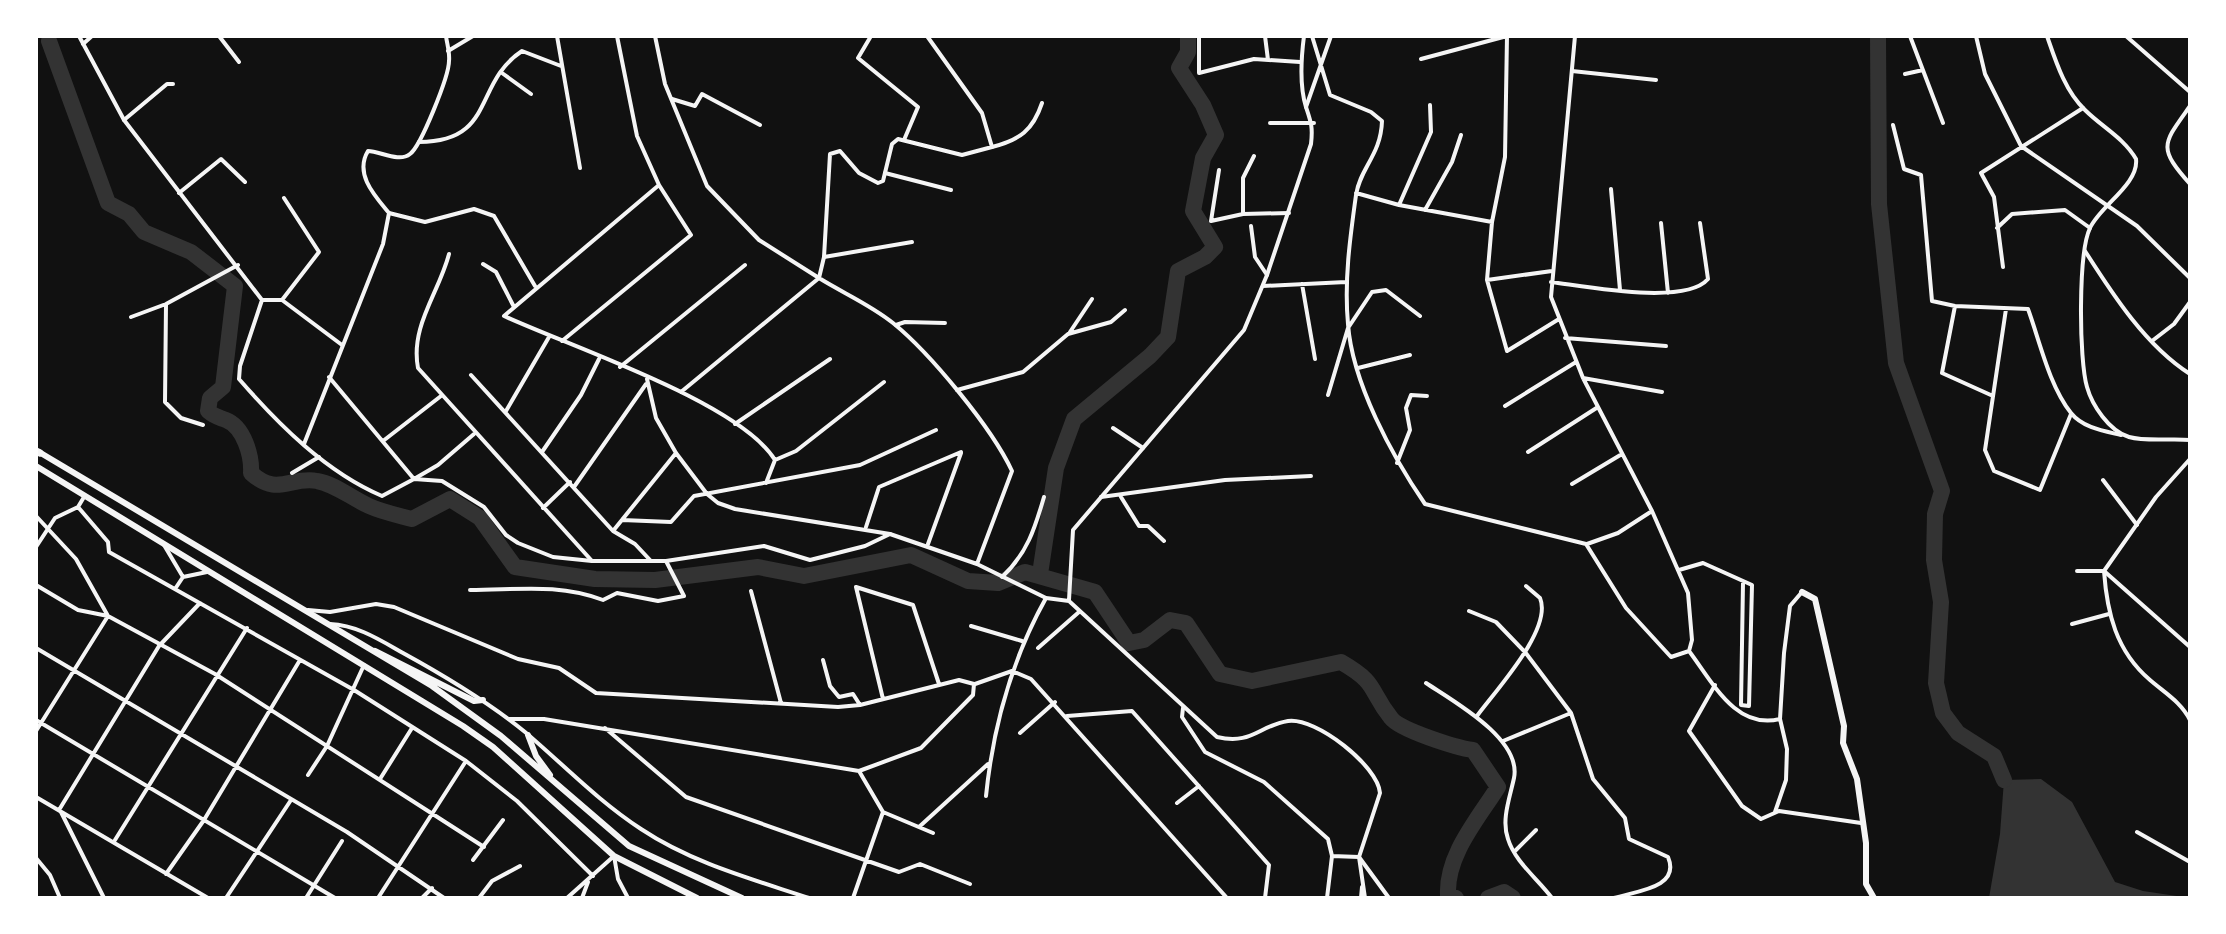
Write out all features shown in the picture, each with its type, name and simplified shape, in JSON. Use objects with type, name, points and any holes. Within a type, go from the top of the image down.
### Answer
[{"type":"highway","points":[[37,451],[432,686],[478,719],[629,846],[742,898]]},
{"type":"highway","points":[[36,466],[493,747],[614,856],[697,898]]},
{"type":"highway","points":[[1802,592],[1815,599],[1844,726],[1843,743],[1857,779],[1866,843],[1866,884],[1874,898]]},
{"type":"highway","points":[[368,649],[384,652],[474,701],[483,700]]},
{"type":"highway","points":[[528,735],[536,756],[560,787]]},
{"type":"street","points":[[79,36],[124,120],[262,300]]},
{"type":"street","points":[[83,44],[92,36]]},
{"type":"street","points":[[219,36],[239,62]]},
{"type":"street","points":[[446,36],[449,63],[419,142],[410,154],[401,158],[368,151],[364,158],[364,178],[389,213],[425,222],[474,209],[494,216],[535,286]]},
{"type":"street","points":[[448,51],[473,36]]},
{"type":"street","points":[[557,36],[580,168]]},
{"type":"street","points":[[562,341],[691,235],[659,185],[637,136],[617,36]]},
{"type":"street","points":[[655,36],[665,84],[707,186],[759,240],[896,325],[955,390],[1004,453],[1012,471],[977,564]]},
{"type":"street","points":[[871,36],[858,58],[918,107],[904,140]]},
{"type":"street","points":[[927,36],[982,113],[992,147]]},
{"type":"street","points":[[1199,36],[1199,73],[1254,59],[1300,62]]},
{"type":"street","points":[[1265,36],[1268,60]]},
{"type":"street","points":[[1304,36],[1300,62],[1306,107],[1314,123],[1311,144],[1263,286],[1244,330],[1073,530],[1069,600],[1205,729],[1233,741],[1250,738],[1286,721],[1308,723],[1367,765],[1379,782],[1380,793],[1359,857],[1363,898]]},
{"type":"street","points":[[1312,36],[1319,68],[1330,95],[1371,112],[1382,121],[1377,152],[1356,193],[1346,282],[1348,328],[1358,368],[1397,463],[1425,504],[1586,544],[1618,533],[1652,511]]},
{"type":"street","points":[[1306,107],[1325,45],[1331,36]]},
{"type":"street","points":[[1421,59],[1507,36],[1505,157],[1492,222],[1487,280],[1507,351],[1559,319]]},
{"type":"street","points":[[1575,36],[1551,282],[1565,338],[1652,511],[1688,593],[1692,640],[1689,651]]},
{"type":"street","points":[[1910,36],[1943,123]]},
{"type":"street","points":[[1976,36],[1985,74],[2021,146],[2137,226],[2190,278]]},
{"type":"street","points":[[2047,36],[2066,85],[2083,108],[2123,142],[2136,159],[2133,175],[2090,228],[2084,249],[2083,369],[2087,390],[2100,415],[2128,437]]},
{"type":"street","points":[[2126,36],[2190,92]]},
{"type":"street","points":[[419,142],[442,142],[462,135],[502,73],[522,51],[561,66]]},
{"type":"street","points":[[1905,74],[1923,70]]},
{"type":"street","points":[[1572,71],[1656,80]]},
{"type":"street","points":[[502,73],[531,94]]},
{"type":"street","points":[[124,120],[167,84],[173,84]]},
{"type":"street","points":[[672,99],[695,106],[702,94],[760,125]]},
{"type":"street","points":[[681,392],[819,278],[824,257],[830,154],[840,151],[859,173],[878,183],[883,181],[892,144],[898,139],[962,155],[1006,143],[1036,123],[1042,103]]},
{"type":"street","points":[[1399,205],[1431,132],[1430,105]]},
{"type":"street","points":[[2190,106],[2165,140],[2170,161],[2190,184]]},
{"type":"street","points":[[2003,267],[1994,197],[1981,173],[2083,108]]},
{"type":"street","points":[[1270,123],[1314,123]]},
{"type":"street","points":[[1893,125],[1904,169],[1921,175],[1932,301],[1955,306],[2028,309],[2052,375],[2071,414],[2089,427],[2128,437],[2190,440]]},
{"type":"street","points":[[1425,210],[1452,162],[1461,135]]},
{"type":"street","points":[[1243,214],[1243,178],[1254,156]]},
{"type":"street","points":[[179,193],[221,159],[245,182]]},
{"type":"street","points":[[1219,170],[1211,221],[1243,214],[1289,213]]},
{"type":"street","points":[[885,173],[951,190]]},
{"type":"street","points":[[659,185],[535,286],[504,316],[646,381],[681,392],[765,445],[775,460]]},
{"type":"street","points":[[1611,189],[1620,290]]},
{"type":"street","points":[[1356,193],[1399,205],[1492,222]]},
{"type":"street","points":[[282,300],[319,252],[284,198]]},
{"type":"street","points":[[1997,228],[2012,214],[2065,210],[2090,228]]},
{"type":"street","points":[[304,446],[383,244],[389,213]]},
{"type":"street","points":[[1661,223],[1668,293]]},
{"type":"street","points":[[1551,282],[1668,293],[1702,285],[1708,279],[1700,223]]},
{"type":"street","points":[[1251,226],[1255,257],[1267,275]]},
{"type":"street","points":[[824,257],[912,242]]},
{"type":"street","points":[[2084,249],[2152,341],[2169,361],[2190,374]]},
{"type":"street","points":[[449,254],[443,276],[418,330],[418,368],[474,434],[592,561]]},
{"type":"street","points":[[483,264],[496,272],[514,307]]},
{"type":"street","points":[[131,317],[166,304],[238,265]]},
{"type":"street","points":[[620,367],[745,265]]},
{"type":"street","points":[[1487,280],[1552,271]]},
{"type":"street","points":[[1263,286],[1346,282]]},
{"type":"street","points":[[1302,284],[1315,359]]},
{"type":"street","points":[[1328,395],[1348,328],[1372,292],[1386,290],[1420,316]]},
{"type":"street","points":[[955,390],[1023,372],[1068,334],[1092,299]]},
{"type":"street","points":[[262,300],[282,300],[342,345]]},
{"type":"street","points":[[262,300],[240,366],[239,379],[304,446],[361,486],[382,496],[438,465],[474,434]]},
{"type":"street","points":[[2152,341],[2174,324],[2190,302]]},
{"type":"street","points":[[166,304],[165,402],[181,418],[203,425]]},
{"type":"street","points":[[1955,306],[1942,373],[1993,396]]},
{"type":"street","points":[[2006,309],[1985,450],[1994,471],[2040,490],[2071,414]]},
{"type":"street","points":[[1068,334],[1111,322],[1125,310]]},
{"type":"street","points":[[896,325],[905,322],[945,323]]},
{"type":"street","points":[[505,412],[549,337]]},
{"type":"street","points":[[1565,338],[1666,346]]},
{"type":"street","points":[[1358,368],[1410,355]]},
{"type":"street","points":[[542,452],[581,395],[599,358]]},
{"type":"street","points":[[735,424],[830,359]]},
{"type":"street","points":[[1505,406],[1576,362]]},
{"type":"street","points":[[471,375],[613,531],[635,544],[650,560]]},
{"type":"street","points":[[329,377],[414,479],[442,481],[458,488],[484,507],[506,535],[553,557],[592,561],[666,561],[764,546],[810,560],[865,546],[890,534]]},
{"type":"street","points":[[1583,378],[1662,392]]},
{"type":"street","points":[[646,381],[656,418],[676,453],[707,494],[735,509],[866,527],[928,544],[1046,598],[1069,600]]},
{"type":"street","points":[[574,487],[646,381]]},
{"type":"street","points":[[766,483],[775,460],[796,451],[884,382]]},
{"type":"street","points":[[1397,463],[1410,430],[1406,408],[1411,395],[1427,396]]},
{"type":"street","points":[[383,441],[441,396]]},
{"type":"street","points":[[1528,452],[1598,407]]},
{"type":"street","points":[[1113,428],[1143,448]]},
{"type":"street","points":[[622,520],[671,522],[694,496],[860,465],[936,430]]},
{"type":"street","points":[[866,527],[879,487],[961,452],[928,544]]},
{"type":"street","points":[[613,531],[676,453]]},
{"type":"street","points":[[1572,484],[1622,454]]},
{"type":"street","points":[[292,473],[319,457]]},
{"type":"street","points":[[2190,459],[2104,571],[2109,614],[2128,657],[2148,679],[2175,699],[2190,720]]},
{"type":"street","points":[[1099,497],[1121,497],[1225,480],[1311,476]]},
{"type":"street","points":[[2103,480],[2137,525]]},
{"type":"street","points":[[543,508],[570,482]]},
{"type":"street","points":[[36,547],[55,518],[78,507],[84,497]]},
{"type":"street","points":[[1002,577],[1019,562],[1034,533],[1044,497]]},
{"type":"street","points":[[1121,497],[1139,526],[1148,526],[1164,541]]},
{"type":"street","points":[[78,507],[108,542],[109,552],[354,690],[466,761],[517,801],[591,877]]},
{"type":"street","points":[[36,516],[76,559],[108,616]]},
{"type":"street","points":[[163,542],[183,577]]},
{"type":"street","points":[[1586,544],[1646,633],[1671,657],[1689,651]]},
{"type":"street","points":[[470,590],[531,586],[577,590],[603,600],[617,593],[658,601],[684,595],[666,561]]},
{"type":"street","points":[[1679,570],[1703,563],[1752,585],[1749,706],[1741,705],[1743,583]]},
{"type":"street","points":[[2077,571],[2104,571],[2190,647]]},
{"type":"street","points":[[175,589],[183,577],[210,572]]},
{"type":"street","points":[[36,585],[78,610],[108,616],[215,674],[432,810],[484,847]]},
{"type":"street","points":[[1477,717],[1525,652],[1543,618],[1544,607],[1540,598],[1526,586]]},
{"type":"street","points":[[883,699],[856,587],[913,605],[939,684]]},
{"type":"street","points":[[751,591],[781,703]]},
{"type":"street","points":[[1775,812],[1786,780],[1787,749],[1780,719],[1790,606],[1802,592]]},
{"type":"street","points":[[986,796],[990,762],[1012,671],[1022,641],[1046,598]]},
{"type":"street","points":[[59,810],[159,646],[200,603]]},
{"type":"street","points":[[302,611],[330,612],[376,604],[394,607],[518,659],[559,668],[596,693],[860,705],[959,680],[974,684],[1012,671],[1031,679],[1055,702],[1227,898]]},
{"type":"street","points":[[1469,611],[1496,622],[1525,652],[1571,713],[1593,779],[1625,818],[1629,839],[1662,852],[1672,870],[1669,878],[1660,884],[1614,898]]},
{"type":"street","points":[[1038,648],[1079,612]]},
{"type":"street","points":[[2072,624],[2109,614]]},
{"type":"street","points":[[36,731],[38,722],[76,670],[108,616]]},
{"type":"street","points":[[324,624],[345,624],[379,639],[483,700],[528,735],[599,799],[644,831],[699,861],[809,898]]},
{"type":"street","points":[[971,626],[1022,641]]},
{"type":"street","points":[[115,840],[215,674],[247,628]]},
{"type":"street","points":[[36,648],[292,799],[398,865],[444,898]]},
{"type":"street","points":[[1689,651],[1735,710],[1750,721],[1780,719]]},
{"type":"street","points":[[166,874],[204,820],[300,660]]},
{"type":"street","points":[[823,660],[830,686],[839,697],[853,694],[860,705]]},
{"type":"street","points":[[308,775],[327,746],[364,665]]},
{"type":"street","points":[[1426,683],[1477,717],[1502,741],[1514,763],[1505,830],[1514,852],[1552,898]]},
{"type":"street","points":[[508,719],[544,719],[605,728],[859,771],[921,748],[973,695],[974,684]]},
{"type":"street","points":[[1715,685],[1689,731],[1742,806],[1761,819],[1775,812],[1811,814],[1861,823]]},
{"type":"street","points":[[1020,733],[1055,702]]},
{"type":"street","points":[[1183,708],[1182,717],[1205,752],[1264,782],[1328,839],[1332,856],[1327,898]]},
{"type":"street","points":[[1067,716],[1132,711],[1269,865],[1265,898]]},
{"type":"street","points":[[1502,741],[1571,713]]},
{"type":"street","points":[[38,722],[335,898]]},
{"type":"street","points":[[380,779],[412,728]]},
{"type":"street","points":[[605,728],[686,797],[899,872],[920,864],[970,884]]},
{"type":"street","points":[[378,898],[466,761]]},
{"type":"street","points":[[919,827],[990,762]]},
{"type":"street","points":[[859,771],[883,812],[933,833]]},
{"type":"street","points":[[1177,803],[1199,786]]},
{"type":"street","points":[[36,797],[115,840],[208,898]]},
{"type":"street","points":[[226,898],[292,799]]},
{"type":"street","points":[[59,810],[104,898]]},
{"type":"street","points":[[853,898],[883,812]]},
{"type":"street","points":[[473,860],[503,820]]},
{"type":"street","points":[[1514,852],[1536,830]]},
{"type":"street","points":[[2137,832],[2190,862]]},
{"type":"street","points":[[306,898],[342,841]]},
{"type":"street","points":[[567,898],[614,856]]},
{"type":"street","points":[[614,856],[618,879],[628,898]]},
{"type":"street","points":[[1332,856],[1359,857]]},
{"type":"street","points":[[1359,857],[1389,898]]},
{"type":"street","points":[[36,858],[50,875],[60,898]]},
{"type":"street","points":[[479,898],[492,881],[520,866]]},
{"type":"street","points":[[582,898],[591,877]]},
{"type":"street","points":[[422,898],[432,888]]},
{"type":"shaded area","points":[[2041,779],[2072,802],[2115,882],[2143,891],[2190,898],[1989,898],[2000,834],[2004,780]]},
{"type":"waterway","points":[[1040,574],[1056,468],[1074,419],[1150,356],[1168,337],[1178,271],[1205,257],[1215,247],[1193,211],[1203,158],[1216,135],[1203,105],[1179,68],[1188,52],[1188,36]]},
{"type":"waterway","points":[[1878,36],[1879,204],[1896,363],[1942,491],[1935,514],[1934,560],[1941,602],[1936,683],[1943,713],[1958,733],[1994,756],[2004,780]]},
{"type":"waterway","points":[[49,41],[108,203],[129,214],[144,232],[191,252],[235,286],[223,387],[210,398],[208,411],[238,429],[248,451],[251,473],[260,480],[276,485],[308,480],[324,483],[374,508],[412,519],[450,499],[480,518],[515,567],[595,579],[655,580],[758,567],[804,576],[911,555],[968,581],[998,583],[1025,572],[1095,592],[1129,643],[1144,640],[1170,620],[1186,623],[1220,674],[1252,681],[1341,662],[1362,676],[1396,723],[1429,738],[1473,750],[1498,787],[1465,838],[1452,866],[1448,895],[1456,898]]},
{"type":"waterway","points":[[1488,898],[1504,892],[1513,898]]}]
